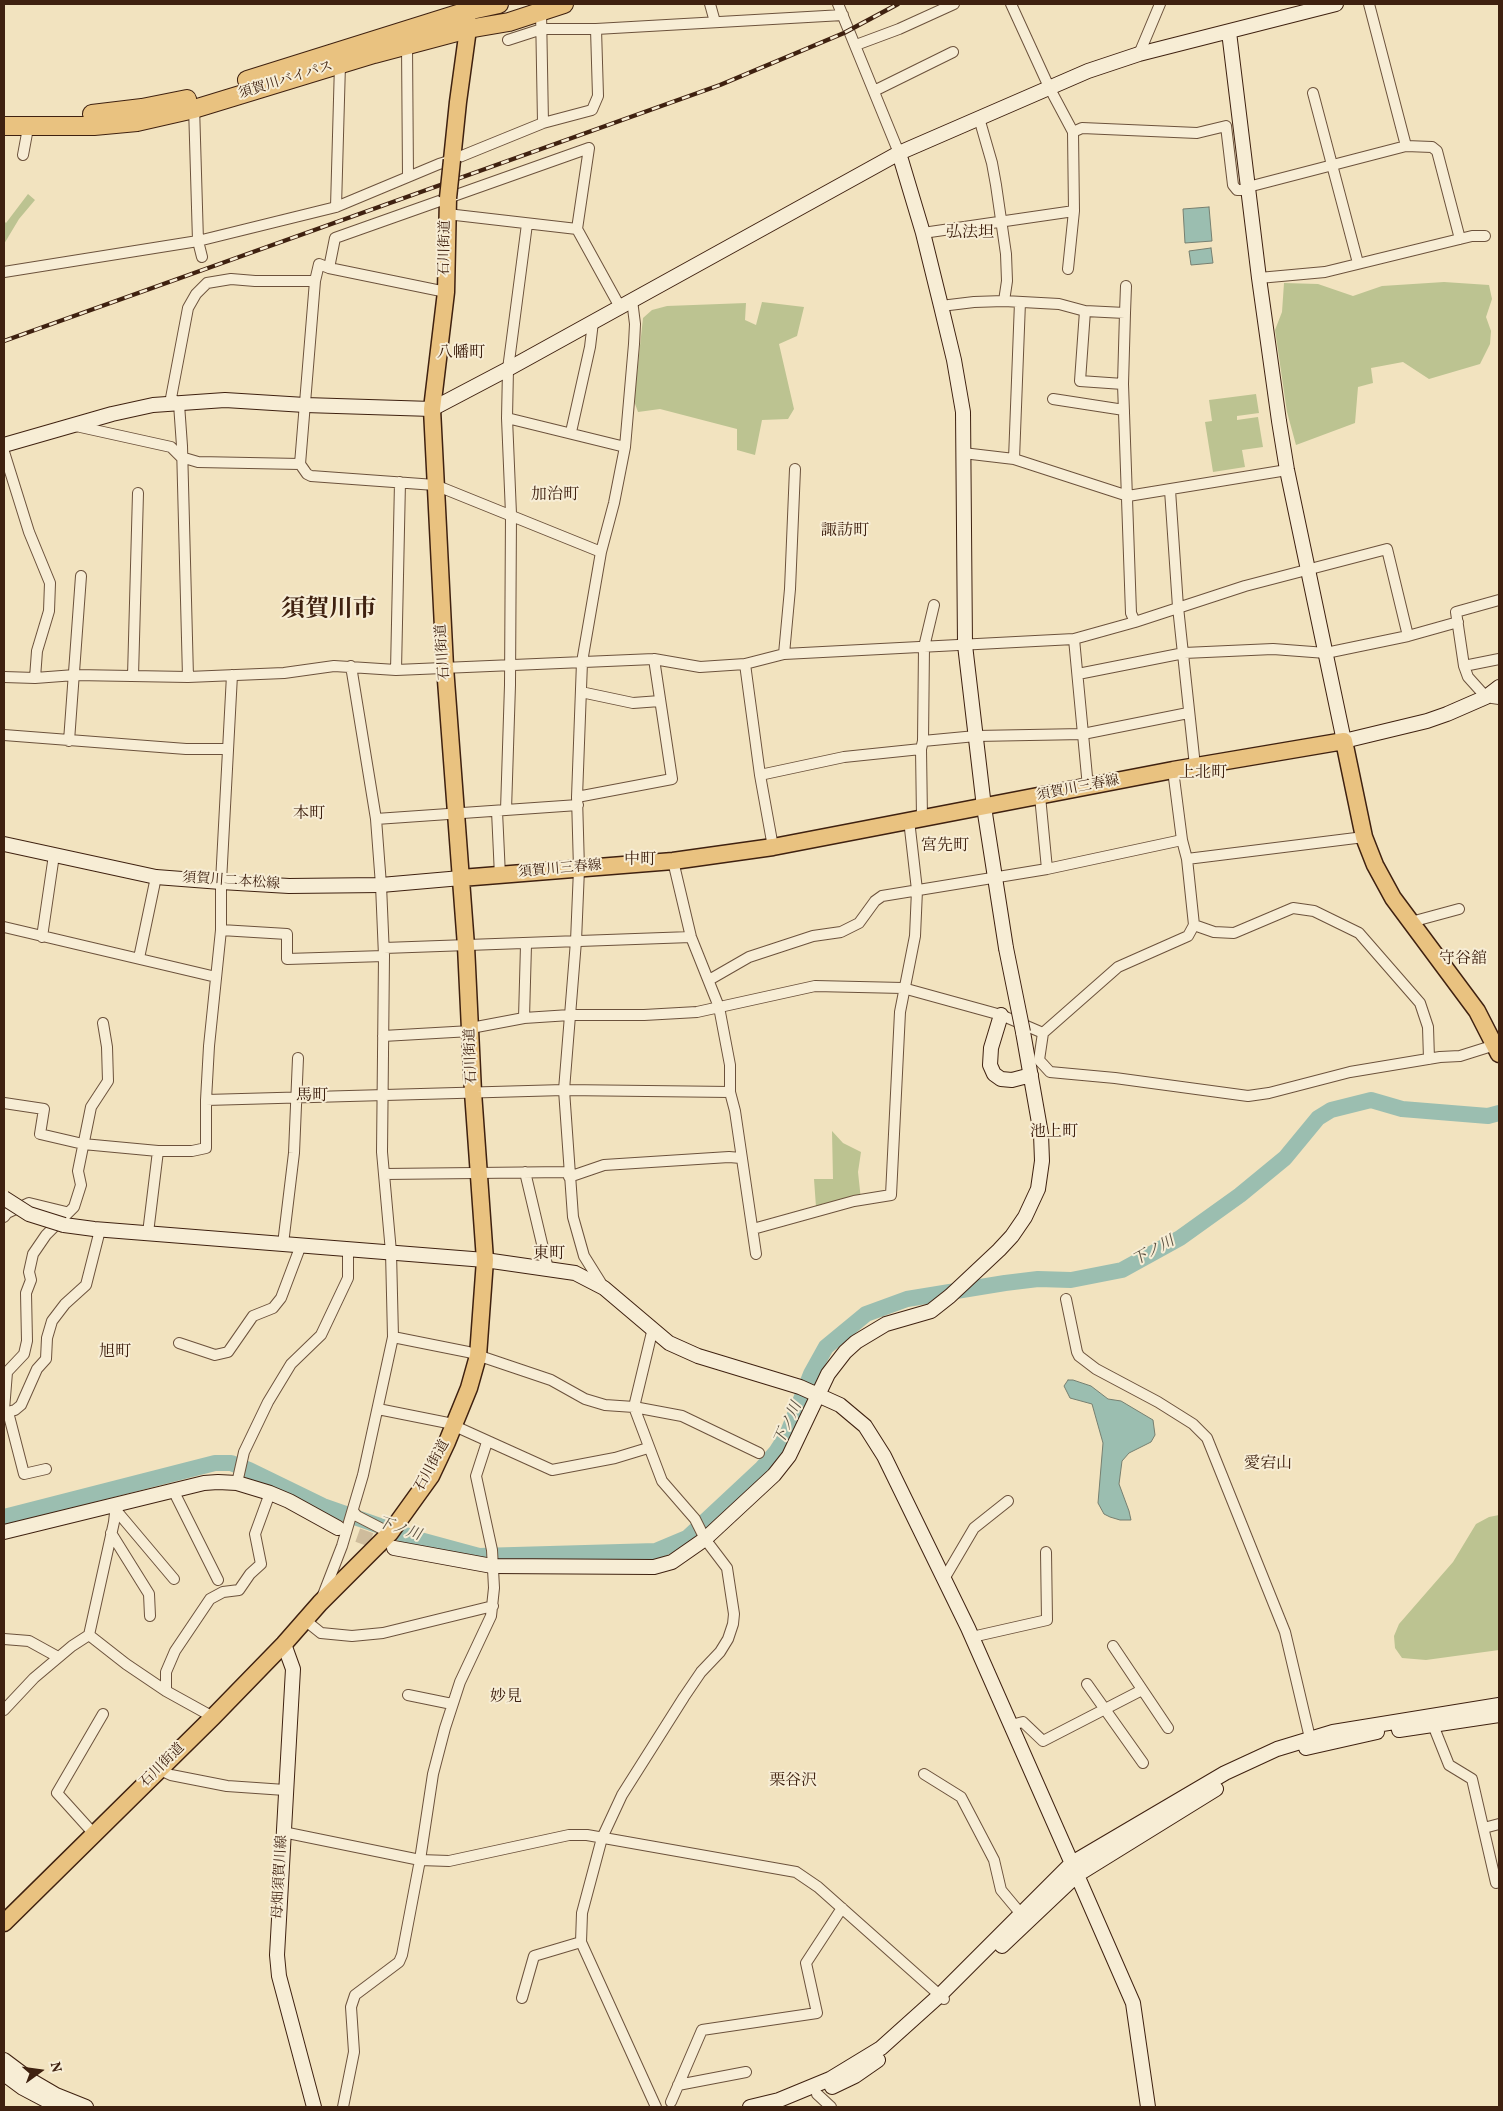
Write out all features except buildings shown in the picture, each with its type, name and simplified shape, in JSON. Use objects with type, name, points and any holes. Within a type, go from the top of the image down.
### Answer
[{"type":"highway","name":"須賀川バイパス","points":[[4,126],[28,128],[94,126],[137,122],[420,26],[468,7],[499,4]]},
{"type":"highway","name":"須賀川バイパス","points":[[4,116],[24,118],[107,113],[194,103],[468,29],[509,22],[564,4]]},
{"type":"highway","points":[[420,26],[433,30],[455,26],[468,29]]},
{"type":"main road","name":"石川街道","points":[[4,1923],[213,1717],[306,1621],[320,1603],[392,1541],[431,1476],[469,1388],[478,1356],[485,1260],[466,946],[445,667],[432,409],[446,292],[447,206],[468,29],[468,7]]},
{"type":"main road","name":"須賀川三春線","points":[[461,878],[673,861],[773,847],[1173,770],[1344,741]]},
{"type":"main road","points":[[1344,741],[1364,837],[1375,865],[1389,890],[1411,922],[1472,1003],[1497,1049]]},
{"type":"street","points":[[710,4],[715,22]]},
{"type":"street","points":[[352,1511],[392,1541],[492,1566],[654,1568],[672,1562],[705,1539],[774,1475],[788,1456],[828,1374],[845,1352],[856,1342],[886,1324],[931,1311],[950,1296],[1012,1236],[1025,1218],[1038,1189],[1042,1161],[1041,1134],[1006,948],[995,878],[984,807],[965,644],[963,412],[954,360],[923,233],[899,153],[838,4]]},
{"type":"street","points":[[856,45],[899,29],[954,4]]},
{"type":"street","points":[[1012,4],[1073,132],[1074,211],[1068,269]]},
{"type":"street","points":[[1139,54],[1160,4]]},
{"type":"street","points":[[4,445],[72,425],[153,405],[225,400],[304,405],[432,409],[594,322],[899,153],[1088,71],[1139,54],[1229,32],[1292,9],[1336,4]]},
{"type":"street","points":[[1369,4],[1406,146]]},
{"type":"street","points":[[540,11],[542,29],[543,123]]},
{"type":"street","points":[[508,40],[542,29],[596,29],[843,15]]},
{"type":"street","points":[[4,272],[198,241],[336,207],[543,123],[592,110],[598,96],[596,29]]},
{"type":"street","points":[[1229,32],[1259,278],[1287,470],[1344,741],[1427,721],[1492,698],[1499,687]]},
{"type":"street","points":[[407,45],[408,177]]},
{"type":"street","points":[[874,91],[953,52]]},
{"type":"street","points":[[336,207],[340,64]]},
{"type":"street","points":[[1313,93],[1358,263]]},
{"type":"street","points":[[194,103],[198,241],[202,257]]},
{"type":"street","points":[[979,118],[992,163],[1006,254],[1007,281],[1004,301]]},
{"type":"street","points":[[1073,132],[1082,128],[1197,133],[1226,126],[1233,185],[1237,190],[1248,189],[1406,146],[1432,147],[1437,151],[1460,239]]},
{"type":"street","points":[[23,155],[28,128]]},
{"type":"street","points":[[329,268],[335,238],[447,206],[589,148],[577,229],[626,304],[635,324],[625,447],[614,503],[601,552],[582,662],[576,941],[564,1090],[568,1174],[573,1217],[584,1256],[604,1288]]},
{"type":"street","points":[[447,206],[527,224],[577,229]]},
{"type":"street","points":[[923,233],[1074,211]]},
{"type":"street","points":[[500,876],[510,665],[511,514],[507,418],[508,369],[527,224]]},
{"type":"street","points":[[1259,278],[1325,272],[1472,236],[1485,236]]},
{"type":"street","points":[[446,292],[329,268],[319,264],[314,281],[300,464],[307,474],[311,476],[435,484],[601,552]]},
{"type":"street","points":[[179,404],[171,398],[188,308],[196,294],[207,283],[231,279],[314,281]]},
{"type":"street","points":[[1126,286],[1123,384],[1132,613],[1134,622]]},
{"type":"street","points":[[941,306],[1004,301],[1059,304],[1085,311],[1125,313]]},
{"type":"street","points":[[1014,459],[1020,302]]},
{"type":"street","points":[[1085,311],[1080,381],[1123,384]]},
{"type":"street","points":[[571,432],[594,322]]},
{"type":"street","points":[[1052,399],[1124,410]]},
{"type":"street","points":[[179,404],[188,677]]},
{"type":"street","points":[[507,418],[571,432],[625,447]]},
{"type":"street","points":[[72,425],[171,447],[181,457],[198,462],[300,464]]},
{"type":"street","points":[[4,452],[29,532],[50,583],[50,611],[37,651],[35,678]]},
{"type":"street","points":[[963,453],[1014,459],[1128,496],[1287,470]]},
{"type":"street","points":[[784,654],[790,589],[795,469]]},
{"type":"street","points":[[396,670],[400,482]]},
{"type":"street","points":[[1170,490],[1178,607],[1195,766]]},
{"type":"street","points":[[133,676],[138,493]]},
{"type":"street","points":[[4,677],[35,678],[75,675],[188,677],[284,673],[334,666],[396,670],[654,660],[700,667],[746,664],[784,654],[1074,639],[1308,568],[1387,549],[1408,636]]},
{"type":"street","points":[[69,741],[81,576]]},
{"type":"street","points":[[1492,698],[1468,677],[1464,666],[1456,612],[1499,600]]},
{"type":"street","points":[[753,1229],[854,1201],[891,1195],[900,1012],[903,988],[915,936],[917,890],[915,819],[922,745],[924,647],[934,605]]},
{"type":"street","points":[[1078,674],[1184,653],[1273,649],[1326,653],[1408,636],[1458,622]]},
{"type":"street","points":[[1074,639],[1088,787]]},
{"type":"street","points":[[1464,666],[1499,659]]},
{"type":"street","points":[[376,819],[502,810],[578,801],[672,779],[654,660]]},
{"type":"street","points":[[746,664],[760,775],[773,847]]},
{"type":"street","points":[[320,1603],[342,1546],[352,1511],[378,1409],[392,1337],[391,1252],[384,1174],[384,952],[381,885],[376,819],[351,666]]},
{"type":"street","points":[[4,1103],[44,1109],[40,1134],[83,1144],[158,1151],[192,1151],[206,1148],[206,1100],[221,930],[221,882],[232,675]]},
{"type":"street","points":[[581,692],[633,703],[660,701]]},
{"type":"street","points":[[760,775],[844,757],[976,736],[1083,734],[1188,713]]},
{"type":"street","points":[[4,735],[186,749],[227,749]]},
{"type":"street","points":[[1173,770],[1182,840],[1187,859],[1194,925],[1188,936],[1118,967],[1043,1032],[1039,1060],[1050,1072],[1115,1078],[1248,1096],[1269,1094],[1350,1072],[1497,1049]]},
{"type":"street","points":[[1040,796],[1047,869]]},
{"type":"street","points":[[1187,859],[1364,837]]},
{"type":"street","points":[[709,980],[749,957],[813,936],[840,932],[859,923],[882,896],[1047,869],[1182,840]]},
{"type":"street","name":"須賀川二本松線","points":[[4,844],[156,877],[221,882],[289,886],[381,885],[461,878]]},
{"type":"street","points":[[42,937],[54,855]]},
{"type":"street","points":[[673,861],[691,937],[719,1006],[730,1064],[730,1092],[735,1111],[756,1254]]},
{"type":"street","points":[[139,958],[156,877]]},
{"type":"street","points":[[1194,925],[1214,932],[1234,933],[1293,908],[1314,911],[1359,933],[1420,1003],[1428,1027],[1429,1059]]},
{"type":"street","points":[[1411,922],[1459,909]]},
{"type":"street","points":[[4,927],[216,977]]},
{"type":"street","points":[[221,930],[287,934],[287,959],[466,946],[691,937]]},
{"type":"street","points":[[524,1018],[526,945]]},
{"type":"street","points":[[383,1036],[471,1029],[524,1018],[570,1015],[644,1016],[697,1012],[815,986],[903,988],[1002,1015],[1043,1032]]},
{"type":"street","points":[[1002,1015],[991,1048],[990,1065],[994,1074],[1001,1079],[1012,1080],[1031,1075]]},
{"type":"street","points":[[46,1469],[24,1474],[5,1412],[7,1372],[24,1354],[27,1341],[26,1292],[31,1280],[29,1272],[33,1254],[46,1235],[66,1212],[74,1206],[81,1185],[78,1171],[91,1107],[108,1081],[107,1047],[103,1024]]},
{"type":"street","points":[[283,1244],[294,1153],[298,1096],[298,1058]]},
{"type":"street","points":[[206,1100],[564,1090],[730,1092]]},
{"type":"street","points":[[148,1233],[158,1151]]},
{"type":"street","points":[[384,1174],[525,1172],[568,1174],[604,1165],[729,1157],[741,1158]]},
{"type":"street","points":[[525,1172],[548,1269]]},
{"type":"street","points":[[4,1198],[38,1218],[97,1229],[485,1260],[575,1273],[604,1288],[669,1343],[698,1356],[800,1387],[840,1405],[865,1426],[884,1456],[972,1637],[1133,2003],[1148,2107]]},
{"type":"street","points":[[4,1217],[7,1213],[29,1203],[66,1212]]},
{"type":"street","points":[[5,1412],[15,1410],[21,1405],[37,1369],[46,1359],[47,1338],[52,1320],[65,1304],[86,1285],[97,1229]]},
{"type":"street","points":[[179,1343],[215,1355],[222,1355],[228,1352],[253,1316],[273,1308],[281,1298],[301,1245]]},
{"type":"street","points":[[237,1483],[244,1452],[268,1402],[292,1364],[321,1335],[338,1295],[348,1278],[348,1250]]},
{"type":"street","points":[[1066,1299],[1079,1356],[1096,1369],[1158,1402],[1193,1424],[1207,1438],[1285,1632],[1310,1738]]},
{"type":"street","points":[[653,1328],[634,1407],[662,1481],[695,1519],[705,1539],[727,1568],[734,1614],[731,1631],[720,1652],[701,1672],[650,1748],[622,1795],[602,1838],[582,1913],[581,1942],[656,2107]]},
{"type":"street","points":[[392,1337],[468,1352],[551,1380],[585,1400],[604,1405],[634,1407],[682,1416],[759,1453]]},
{"type":"street","points":[[378,1409],[454,1426],[552,1470],[616,1458],[648,1448]]},
{"type":"street","points":[[343,2107],[354,2052],[351,2007],[355,1995],[399,1962],[420,1860],[433,1774],[452,1704],[491,1616],[494,1588],[492,1550],[476,1476],[487,1442]]},
{"type":"street","points":[[4,1532],[204,1483],[237,1483],[270,1493],[289,1501],[338,1528]]},
{"type":"street","points":[[173,1490],[218,1580]]},
{"type":"street","points":[[166,1691],[166,1672],[175,1651],[210,1599],[223,1592],[239,1590],[250,1574],[261,1564],[255,1534],[270,1493]]},
{"type":"street","points":[[944,1580],[974,1528],[1008,1501]]},
{"type":"street","points":[[4,1710],[34,1678],[58,1657],[89,1636],[116,1506]]},
{"type":"street","points":[[116,1506],[174,1579]]},
{"type":"street","points":[[111,1534],[149,1594],[150,1616]]},
{"type":"street","points":[[972,1637],[1047,1620],[1046,1552]]},
{"type":"street","points":[[306,1621],[322,1633],[352,1636],[384,1633],[493,1606]]},
{"type":"street","points":[[89,1636],[166,1691],[213,1717]]},
{"type":"street","points":[[4,1639],[28,1642],[58,1657]]},
{"type":"street","name":"母畑須賀川線","points":[[284,1644],[293,1669],[277,1955],[279,1976],[314,2107]]},
{"type":"street","points":[[1113,1646],[1168,1728]]},
{"type":"street","points":[[1087,1684],[1143,1763]]},
{"type":"street","points":[[1011,1725],[1023,1722],[1043,1741],[1142,1690]]},
{"type":"street","points":[[408,1695],[452,1704]]},
{"type":"street","points":[[785,2107],[855,2076],[888,2054],[1021,1914],[1074,1869],[1226,1773],[1277,1749],[1310,1738],[1363,1726],[1499,1705]]},
{"type":"street","points":[[94,1834],[57,1794],[103,1714]]},
{"type":"street","points":[[750,2107],[780,2100],[830,2078],[881,2048],[942,1998],[1074,1869],[1230,1781],[1279,1756],[1311,1747],[1380,1732],[1499,1715]]},
{"type":"street","points":[[1433,1725],[1449,1765],[1472,1779],[1496,1882],[1499,1882]]},
{"type":"street","points":[[160,1770],[171,1775],[227,1786],[285,1790]]},
{"type":"street","points":[[924,1774],[961,1797],[994,1860],[1001,1890],[1021,1914]]},
{"type":"street","points":[[1484,1828],[1499,1824]]},
{"type":"street","points":[[283,1832],[420,1860],[449,1861],[569,1835],[602,1838],[796,1872],[818,1887],[942,1998]]},
{"type":"street","points":[[671,2102],[702,2030],[817,2013],[806,1963],[842,1908]]},
{"type":"street","points":[[522,1998],[534,1956],[581,1942]]},
{"type":"street","points":[[4,2060],[32,2081],[86,2107]]},
{"type":"street","points":[[678,2085],[746,2072]]},
{"type":"street","points":[[4,2074],[23,2088],[59,2107]]},
{"type":"street","points":[[817,2094],[831,2107]]},
{"type":"green space","points":[[28,194],[35,200],[19,219],[4,244],[4,221],[6,223]]},
{"type":"green space","points":[[1444,282],[1489,285],[1492,299],[1486,317],[1491,331],[1490,344],[1480,364],[1429,379],[1403,362],[1371,368],[1373,383],[1358,387],[1355,423],[1296,445],[1287,412],[1275,330],[1282,312],[1284,283],[1318,284],[1353,296],[1382,286]]},
{"type":"green space","points":[[762,302],[804,307],[797,336],[779,344],[794,409],[788,419],[762,420],[755,455],[737,450],[737,429],[660,409],[638,412],[634,401],[643,318],[652,310],[667,306],[746,303],[745,320],[756,325]]},
{"type":"green space","points":[[1256,394],[1259,413],[1237,416],[1237,420],[1258,417],[1263,447],[1242,450],[1245,467],[1213,472],[1205,422],[1212,421],[1209,400]]},
{"type":"green space","points":[[832,1131],[843,1143],[861,1152],[858,1172],[861,1200],[816,1207],[814,1179],[833,1179]]},
{"type":"green space","points":[[1499,1515],[1499,1650],[1426,1660],[1402,1658],[1395,1648],[1394,1636],[1399,1624],[1453,1562],[1476,1524],[1489,1517]]},
{"type":"shaded area","points":[[1209,207],[1212,241],[1185,243],[1183,209]]},
{"type":"shaded area","points":[[1211,248],[1213,263],[1191,265],[1189,251]]},
{"type":"shaded area","points":[[1068,1380],[1091,1386],[1108,1399],[1121,1401],[1153,1420],[1155,1435],[1151,1442],[1129,1453],[1122,1461],[1119,1484],[1131,1520],[1120,1520],[1104,1514],[1098,1503],[1103,1443],[1092,1404],[1070,1398],[1064,1386]]},
{"type":"waterway","name":"下ノ川","points":[[4,1517],[215,1463],[231,1463],[323,1506],[420,1540],[479,1556],[656,1551],[687,1538],[762,1468],[787,1435],[811,1374],[826,1347],[866,1314],[907,1299],[1038,1279],[1071,1280],[1122,1270],[1180,1238],[1240,1195],[1285,1158],[1318,1118],[1331,1110],[1371,1100],[1402,1109],[1488,1116],[1499,1113]]},
{"type":"tunnel","points":[[338,1528],[388,1546]]},
{"type":"railway","points":[[4,341],[720,85],[844,33],[898,4]]},
{"type":"district","name":"弘法坦","points":[[970,234]]},
{"type":"district","name":"八幡町","points":[[461,354]]},
{"type":"district","name":"加治町","points":[[555,496]]},
{"type":"district","name":"諏訪町","points":[[845,532]]},
{"type":"district","name":"須賀川市","points":[[329,612]]},
{"type":"district","name":"上北町","points":[[1203,774]]},
{"type":"district","name":"本町","points":[[309,815]]},
{"type":"district","name":"宮先町","points":[[945,847]]},
{"type":"district","name":"中町","points":[[640,861]]},
{"type":"district","name":"守谷舘","points":[[1463,960]]},
{"type":"district","name":"馬町","points":[[312,1097]]},
{"type":"district","name":"池上町","points":[[1054,1133]]},
{"type":"district","name":"東町","points":[[549,1255]]},
{"type":"district","name":"旭町","points":[[115,1353]]},
{"type":"district","name":"愛宕山","points":[[1268,1465]]},
{"type":"district","name":"妙見","points":[[506,1698]]},
{"type":"district","name":"栗谷沢","points":[[793,1782]]}]
